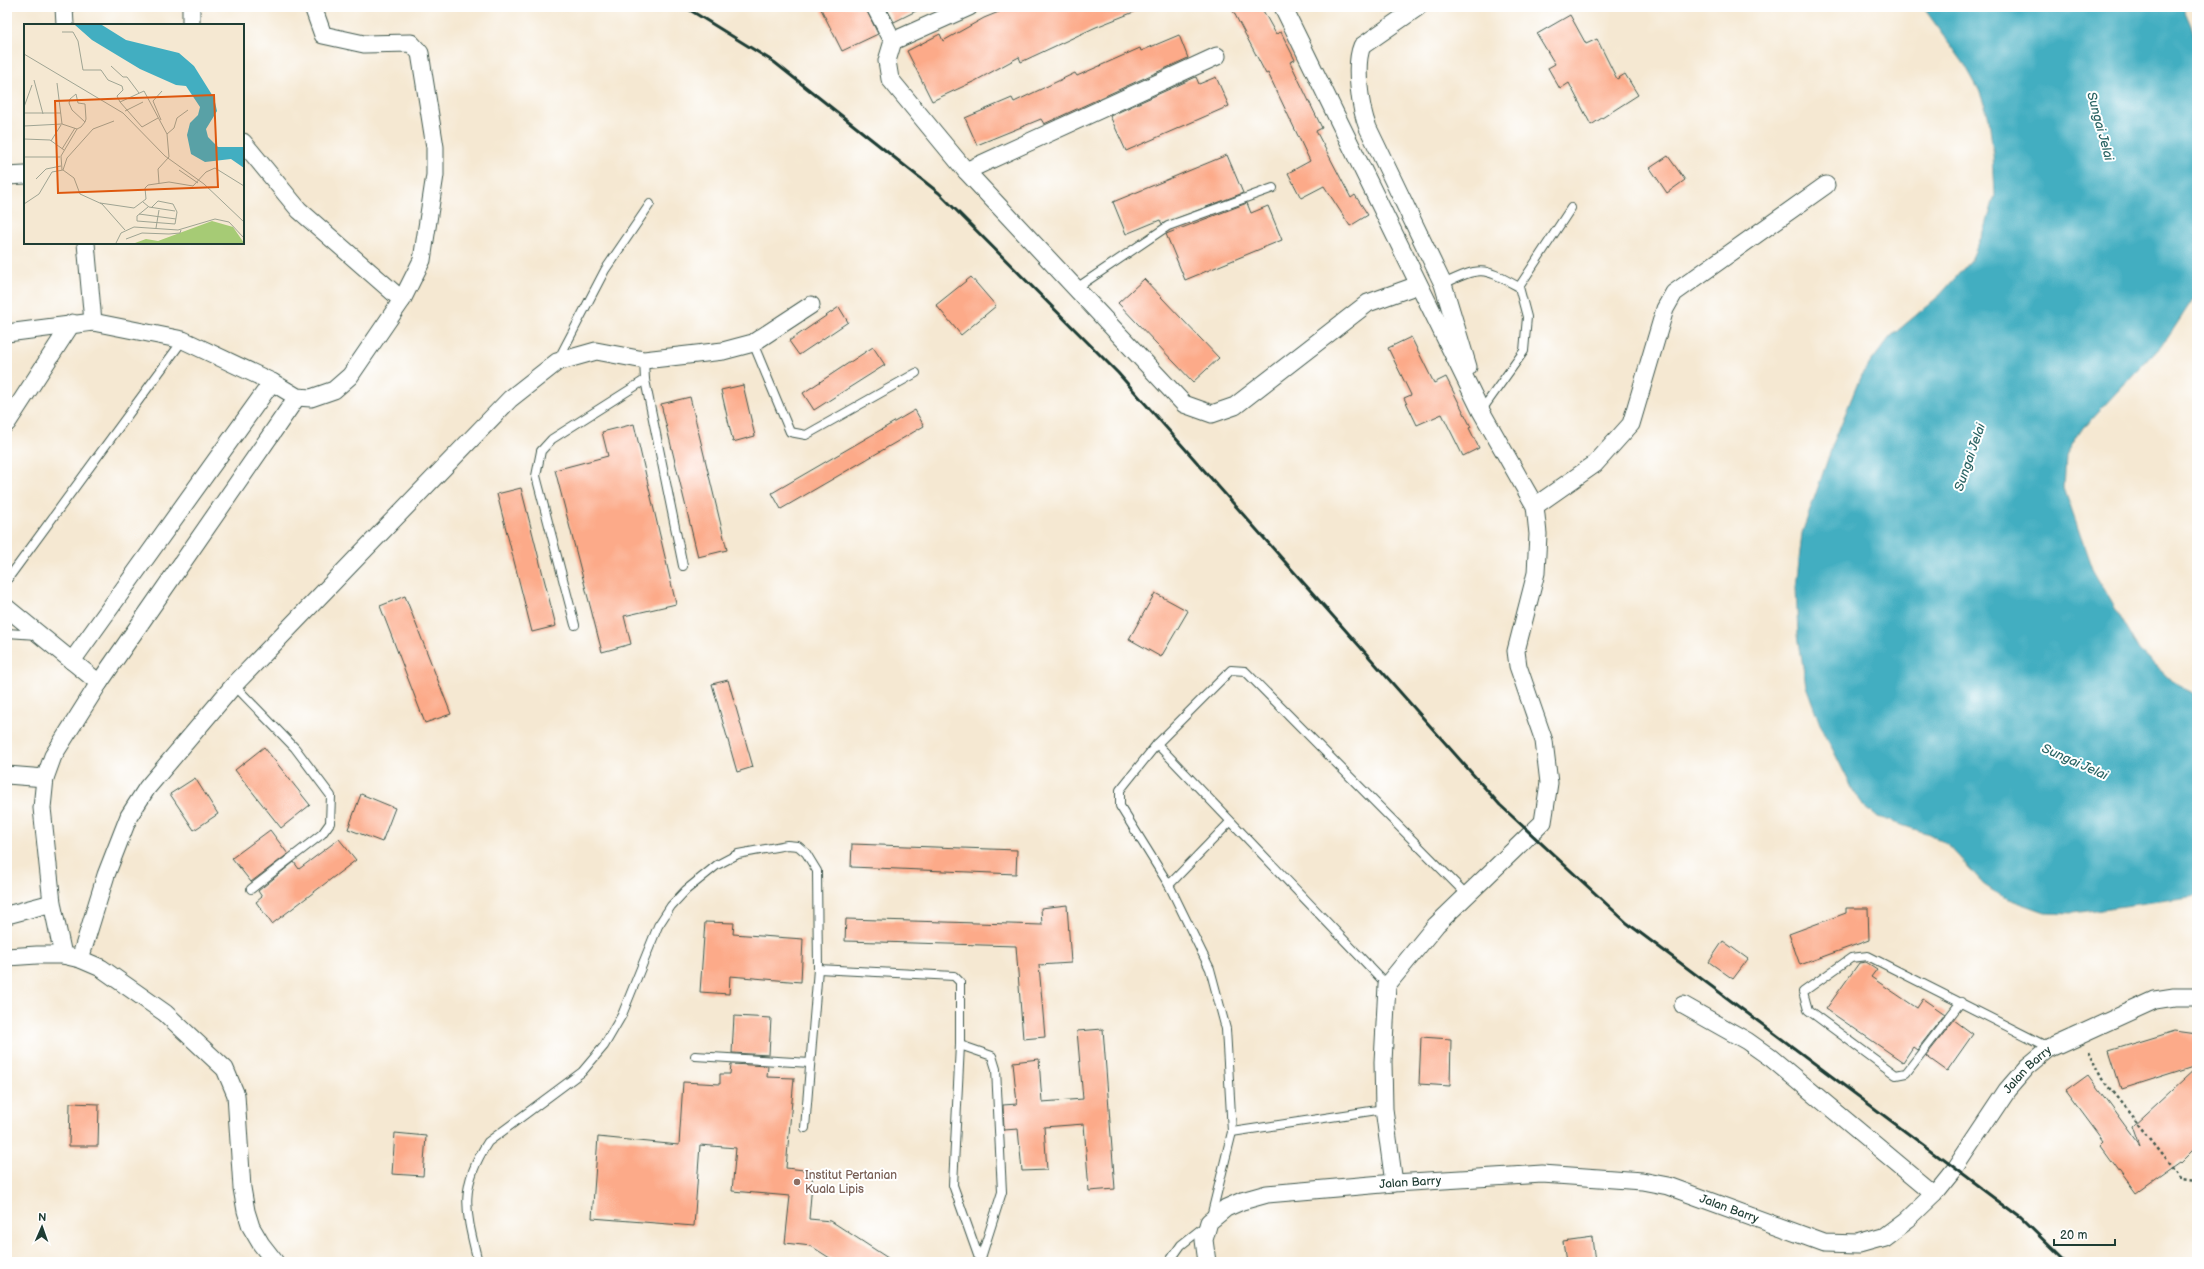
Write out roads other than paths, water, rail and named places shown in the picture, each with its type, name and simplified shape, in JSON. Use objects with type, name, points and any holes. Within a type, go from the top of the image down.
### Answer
[{"type":"street","points":[[64,7],[65,24]]},
{"type":"street","points":[[191,7],[191,24]]},
{"type":"street","points":[[7,333],[72,323],[93,322],[183,340],[272,382],[297,397],[311,398],[334,390],[350,376],[402,300],[422,260],[435,175],[435,146],[420,52],[410,44],[364,44],[323,35],[313,7]]},
{"type":"street","points":[[875,7],[893,40],[887,61],[890,79],[966,171],[1184,404],[1212,414],[1235,406],[1368,303],[1418,285]]},
{"type":"street","points":[[893,40],[969,7]]},
{"type":"street","points":[[1283,7],[1481,411],[1535,506],[1538,534],[1536,573],[1516,651],[1518,666],[1544,741],[1549,783],[1548,798],[1543,822],[1436,925],[1387,985],[1384,1031],[1384,1109],[1394,1183]]},
{"type":"street","points":[[1418,7],[1362,46],[1359,63],[1361,103],[1368,128],[1443,284],[1481,411]]},
{"type":"street","points":[[966,171],[1217,56]]},
{"type":"street","points":[[244,143],[299,210],[402,300]]},
{"type":"street","points":[[7,176],[24,175]]},
{"type":"street","points":[[1535,506],[1595,464],[1631,424],[1665,309],[1674,293],[1826,185]]},
{"type":"street","points":[[86,244],[93,322]]},
{"type":"street","points":[[80,959],[106,875],[129,816],[147,788],[234,685],[510,400],[557,362],[596,351],[644,360],[723,352],[753,343],[811,305]]},
{"type":"street","points":[[7,423],[72,323]]},
{"type":"street","points":[[72,661],[272,382]]},
{"type":"street","points":[[62,955],[52,903],[42,808],[45,778],[53,756],[99,683],[297,397]]},
{"type":"street","points":[[7,608],[99,683]]},
{"type":"street","points":[[7,775],[45,778]]},
{"type":"street","points":[[7,915],[52,903]]},
{"type":"street","points":[[7,957],[37,954],[62,955],[80,959],[101,968],[165,1013],[225,1069],[236,1095],[242,1188],[246,1211],[261,1244],[275,1262]]},
{"type":"street","name":"Jalan Barry","points":[[1209,1222],[1226,1208],[1242,1201],[1268,1194],[1394,1183],[1542,1174],[1642,1181],[1668,1186],[1824,1243],[1859,1244],[1884,1238],[1908,1220],[1934,1194],[1955,1168],[2007,1090],[2027,1067],[2050,1048],[2155,1000],[2174,997],[2197,997]]},
{"type":"street","points":[[1683,1005],[1747,1041],[1770,1058],[1934,1194]]},
{"type":"street","points":[[1207,1262],[1204,1240],[1209,1222]]},
{"type":"lane","points":[[1075,289],[1168,226],[1272,188]]},
{"type":"lane","points":[[557,362],[605,270],[650,204]]},
{"type":"lane","points":[[1519,287],[1571,208]]},
{"type":"lane","points":[[1443,284],[1470,272],[1489,271],[1519,287],[1527,317],[1524,350],[1481,411]]},
{"type":"lane","points":[[7,580],[183,340]]},
{"type":"lane","points":[[753,343],[790,432],[806,435],[916,373]]},
{"type":"lane","points":[[644,360],[645,380],[683,566]]},
{"type":"lane","points":[[575,624],[536,476],[541,451],[552,439],[645,380]]},
{"type":"lane","points":[[7,633],[41,636]]},
{"type":"lane","points":[[1169,1262],[1181,1244],[1209,1222],[1232,1132],[1226,1029],[1210,969],[1169,885],[1120,806],[1120,790],[1157,744],[1231,670],[1245,672],[1467,895]]},
{"type":"lane","points":[[234,685],[295,748],[331,796],[330,823],[322,834],[251,889]]},
{"type":"lane","points":[[1157,744],[1387,985]]},
{"type":"lane","points":[[1169,885],[1230,822]]},
{"type":"lane","points":[[478,1262],[466,1213],[470,1176],[478,1158],[488,1142],[582,1072],[604,1046],[622,1015],[658,926],[671,906],[686,890],[716,865],[738,854],[787,845],[798,846],[806,853],[816,870],[818,969],[805,1128]]},
{"type":"lane","points":[[1961,1002],[1906,1073],[1896,1075],[1808,1010],[1803,992],[1851,958],[1868,956],[1961,1002],[2050,1048]]},
{"type":"lane","points":[[818,969],[954,976],[960,982],[960,1045],[953,1185],[980,1262]]},
{"type":"lane","points":[[960,1045],[992,1056],[996,1069],[1002,1192],[980,1262]]},
{"type":"lane","points":[[695,1056],[810,1062]]},
{"type":"lane","points":[[1232,1132],[1384,1109]]},
{"type":"water","name":"Sungai Jelai","points":[[1923,7],[2183,7],[2192,28],[2197,48],[2197,293],[2167,339],[2082,429],[2066,455],[2064,488],[2092,569],[2139,650],[2175,684],[2197,695],[2197,896],[2073,913],[2045,912],[2003,897],[1984,884],[1947,844],[1929,834],[1877,817],[1864,806],[1854,792],[1820,724],[1806,686],[1798,635],[1796,587],[1802,533],[1833,444],[1861,375],[1890,337],[1940,295],[1971,260],[1985,229],[1995,195],[1989,118],[1979,90],[1965,65]]},
{"type":"railway","points":[[685,7],[774,62],[939,193],[1118,373],[1500,805],[1627,923],[2022,1219],[2066,1262]]},
{"type":"place","name":"Institut Pertanian Kuala Lipis","points":[[797,1182]]}]
